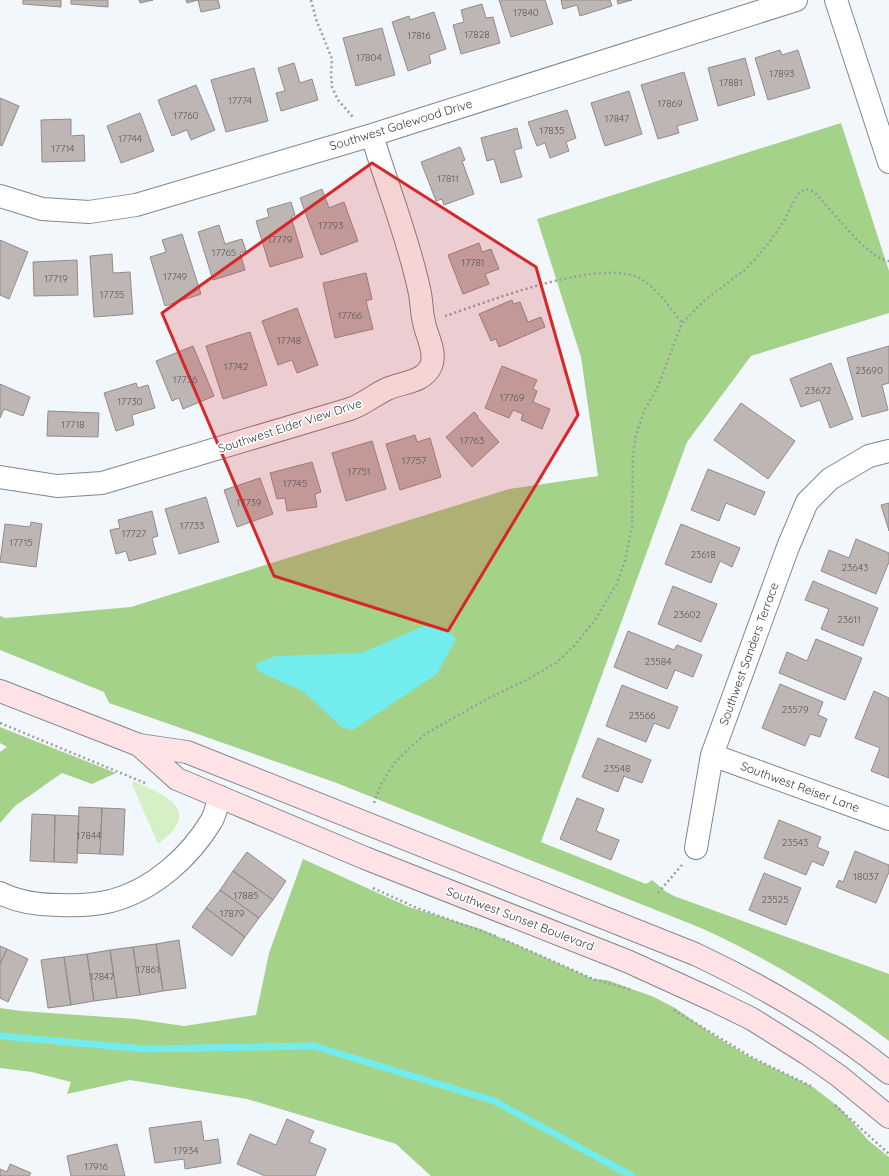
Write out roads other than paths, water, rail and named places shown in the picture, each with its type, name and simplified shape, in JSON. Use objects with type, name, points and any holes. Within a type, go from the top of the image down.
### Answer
[{"type":"main road","name":"Southwest Sunset Boulevard","points":[[0,691],[139,746],[188,752],[708,960],[769,991],[804,1011],[865,1053],[889,1073]]},
{"type":"main road","name":"Southwest Sunset Boulevard","points":[[139,746],[177,778],[365,858],[675,982],[752,1019],[839,1076],[889,1117]]},
{"type":"street","name":"Southwest Galewood Drive","points":[[0,196],[42,209],[89,212],[128,206],[372,135],[796,0]]},
{"type":"street","points":[[836,0],[889,162]]},
{"type":"street","name":"Southwest Elder View Drive","points":[[0,477],[57,486],[102,483],[144,472],[362,404],[387,388],[417,379],[426,374],[432,364],[432,354],[428,334],[424,324],[420,290],[372,135]]},
{"type":"street","name":"Southwest Sanders Terrace","points":[[696,848],[712,755],[788,547],[807,502],[830,479],[869,456],[889,451]]},
{"type":"street","name":"Southwest Reiser Lane","points":[[712,755],[889,819]]},
{"type":"street","points":[[0,893],[42,905],[79,906],[112,901],[143,888],[169,870],[196,844],[212,819],[220,797]]},
{"type":"water","points":[[424,626],[448,630],[456,639],[437,674],[353,730],[341,727],[304,692],[258,671],[255,664],[276,656],[361,653]]},
{"type":"waterway","points":[[0,1036],[146,1049],[314,1046],[494,1101],[632,1176]]}]
